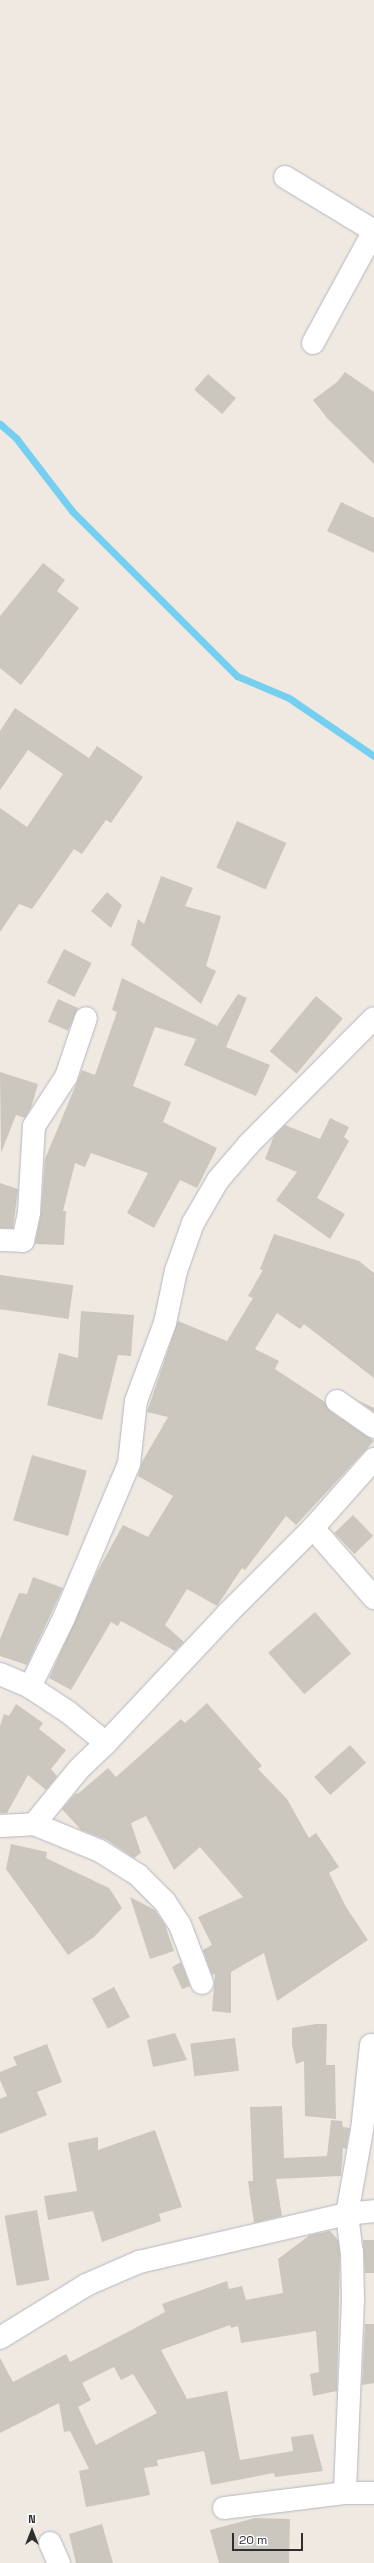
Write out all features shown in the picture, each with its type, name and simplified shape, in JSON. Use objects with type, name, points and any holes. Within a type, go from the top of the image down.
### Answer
[{"type":"street","points":[[285,177],[374,231],[313,343]]},
{"type":"street","points":[[0,1240],[23,1241],[29,1212],[34,1126],[66,1077],[86,1018]]},
{"type":"street","points":[[30,1687],[63,1620],[129,1464],[136,1401],[165,1323],[176,1271],[193,1223],[218,1180],[249,1144],[374,1018]]},
{"type":"street","points":[[337,1401],[374,1427]]},
{"type":"street","points":[[34,1824],[79,1769],[106,1743],[229,1612],[312,1528],[374,1459]]},
{"type":"street","points":[[312,1528],[374,1598]]},
{"type":"street","points":[[0,1674],[30,1687],[68,1712],[106,1743]]},
{"type":"street","points":[[0,1826],[34,1824],[100,1851],[138,1875],[165,1902],[180,1925],[202,1983]]},
{"type":"street","points":[[345,2493],[353,2300],[352,2252],[346,2214],[362,2130],[371,2046]]},
{"type":"street","points":[[0,2338],[86,2285],[139,2262],[346,2214],[374,2212]]},
{"type":"street","points":[[224,2508],[345,2493],[374,2493]]},
{"type":"street","points":[[50,2543],[58,2563]]},
{"type":"building","points":[[345,372],[374,392],[374,464],[327,418],[313,400],[337,382]]},
{"type":"building","points":[[208,374],[236,398],[222,414],[194,390]]},
{"type":"building","points":[[341,502],[374,518],[374,553],[327,531]]},
{"type":"building","points":[[43,563],[65,580],[57,591],[79,608],[21,685],[0,668],[0,616]]},
{"type":"building","points":[[15,708],[89,758],[97,746],[143,777],[111,823],[106,820],[82,854],[74,849],[32,909],[19,904],[0,932],[0,808],[27,827],[63,774],[28,750],[0,790],[0,731]]},
{"type":"building","points":[[237,821],[286,843],[266,890],[216,868]]},
{"type":"building","points":[[161,876],[193,888],[185,906],[221,916],[206,966],[216,971],[201,1004],[131,945],[138,919],[144,924]]},
{"type":"building","points":[[107,892],[122,905],[111,928],[91,911]]},
{"type":"building","points":[[64,949],[92,963],[74,997],[47,983]]},
{"type":"building","points":[[122,978],[217,1026],[238,994],[247,998],[226,1047],[270,1065],[256,1096],[184,1065],[196,1039],[155,1027],[133,1086],[171,1102],[163,1122],[217,1148],[197,1188],[180,1180],[154,1228],[127,1213],[148,1173],[91,1153],[85,1167],[75,1163],[63,1211],[66,1211],[64,1245],[35,1244],[41,1213],[45,1159],[82,1070],[95,1075],[117,1012],[112,1010]]},
{"type":"building","points":[[316,996],[343,1018],[297,1074],[270,1051]]},
{"type":"building","points":[[58,999],[78,1008],[68,1031],[48,1022]]},
{"type":"building","points":[[0,1072],[38,1084],[31,1108],[25,1118],[16,1115],[1,1153]]},
{"type":"building","points":[[330,1118],[349,1127],[344,1137],[349,1141],[317,1198],[345,1214],[330,1239],[276,1200],[297,1172],[265,1159],[274,1136],[285,1125],[320,1139]]},
{"type":"building","points":[[0,1183],[18,1189],[13,1228],[0,1228]]},
{"type":"building","points":[[274,1234],[359,1261],[374,1273],[374,1378],[304,1324],[300,1329],[277,1313],[255,1349],[279,1361],[275,1369],[325,1402],[330,1411],[374,1441],[296,1525],[286,1516],[245,1570],[242,1568],[217,1606],[187,1589],[165,1625],[184,1642],[175,1651],[121,1621],[118,1626],[111,1622],[71,1690],[49,1678],[97,1572],[123,1525],[148,1537],[173,1496],[138,1476],[142,1462],[168,1417],[147,1412],[178,1321],[227,1341],[253,1298],[248,1296],[263,1270],[260,1269]]},
{"type":"building","points":[[0,1275],[73,1285],[69,1319],[0,1309]]},
{"type":"building","points":[[81,1311],[134,1315],[131,1356],[118,1355],[102,1420],[47,1405],[59,1353],[78,1358]]},
{"type":"building","points":[[357,1400],[374,1408],[374,1412]]},
{"type":"building","points":[[32,1455],[87,1471],[68,1536],[13,1520]]},
{"type":"building","points":[[353,1515],[373,1536],[354,1554],[334,1533]]},
{"type":"building","points":[[33,1577],[63,1588],[27,1665],[0,1656],[0,1639],[19,1593],[27,1594]]},
{"type":"building","points":[[315,1612],[351,1654],[304,1694],[268,1653]]},
{"type":"building","points":[[207,1703],[262,1766],[258,1769],[287,1799],[309,1838],[316,1833],[329,1852],[339,1867],[329,1873],[346,1907],[368,1940],[277,2001],[264,1953],[231,1972],[231,2013],[212,2011],[215,1974],[212,1975],[203,1950],[212,1945],[198,1917],[243,1897],[200,1847],[174,1870],[146,1816],[131,1823],[141,1853],[134,1858],[107,1840],[81,1830],[62,1809],[75,1794],[79,1793],[108,1768],[116,1777],[181,1719],[185,1723]]},
{"type":"building","points":[[16,1704],[43,1723],[39,1729],[66,1750],[51,1769],[57,1776],[46,1790],[28,1775],[7,1813],[0,1813],[0,1726],[4,1714],[9,1716]]},
{"type":"building","points":[[350,1745],[366,1763],[330,1795],[314,1777]]},
{"type":"building","points":[[11,1844],[47,1852],[46,1858],[109,1888],[122,1908],[94,1937],[68,1955],[6,1869]]},
{"type":"building","points":[[130,1897],[155,1910],[165,1925],[174,1951],[150,1959]]},
{"type":"building","points":[[181,1962],[190,1986],[182,1989],[172,1967]]},
{"type":"building","points":[[114,1987],[130,2017],[108,2029],[92,1999]]},
{"type":"building","points":[[316,2024],[327,2024],[326,2065],[335,2065],[336,2119],[305,2116],[304,2061],[296,2064],[292,2045],[292,2028]]},
{"type":"building","points":[[175,2033],[187,2060],[153,2067],[147,2040]]},
{"type":"building","points":[[235,2038],[239,2071],[194,2076],[190,2043]]},
{"type":"building","points":[[47,2044],[62,2082],[37,2092],[47,2115],[0,2134],[0,2099],[7,2096],[0,2080],[0,2072],[17,2065],[13,2057]]},
{"type":"building","points":[[282,2106],[284,2158],[327,2156],[331,2120],[342,2121],[343,2127],[350,2128],[346,2149],[343,2148],[341,2176],[276,2179],[282,2216],[254,2223],[248,2181],[253,2181],[250,2107]]},
{"type":"building","points":[[155,2130],[182,2207],[159,2214],[161,2221],[102,2242],[93,2211],[48,2220],[44,2196],[77,2191],[68,2143],[98,2137],[98,2150]]},
{"type":"building","points":[[37,2210],[49,2280],[17,2286],[5,2216]]},
{"type":"building","points":[[330,2231],[338,2240],[340,2253],[337,2391],[313,2396],[310,2374],[319,2372],[316,2331],[241,2343],[238,2326],[231,2328],[230,2325],[161,2350],[187,2399],[227,2391],[240,2460],[293,2451],[291,2437],[313,2434],[323,2471],[275,2477],[274,2473],[211,2485],[204,2451],[157,2460],[158,2466],[144,2468],[150,2495],[86,2507],[79,2471],[89,2469],[70,2431],[64,2432],[59,2403],[0,2433],[0,2358],[13,2382],[66,2354],[70,2362],[122,2335],[165,2312],[162,2304],[227,2281],[229,2289],[242,2286],[246,2300],[283,2293],[278,2259],[310,2235]],"holes":[[[114,2367],[121,2380],[133,2374],[157,2413],[96,2445],[78,2407],[91,2400],[82,2383]]]},
{"type":"building","points":[[363,2240],[374,2240],[374,2273],[365,2273]]},
{"type":"building","points":[[365,2324],[374,2324],[374,2383],[362,2385]]},
{"type":"building","points":[[255,2518],[290,2519],[289,2563],[219,2563],[210,2530]]},
{"type":"building","points":[[102,2524],[113,2563],[76,2563],[69,2534]]},
{"type":"waterway","points":[[0,424],[16,438],[72,511],[237,676],[289,698],[374,756]]}]
